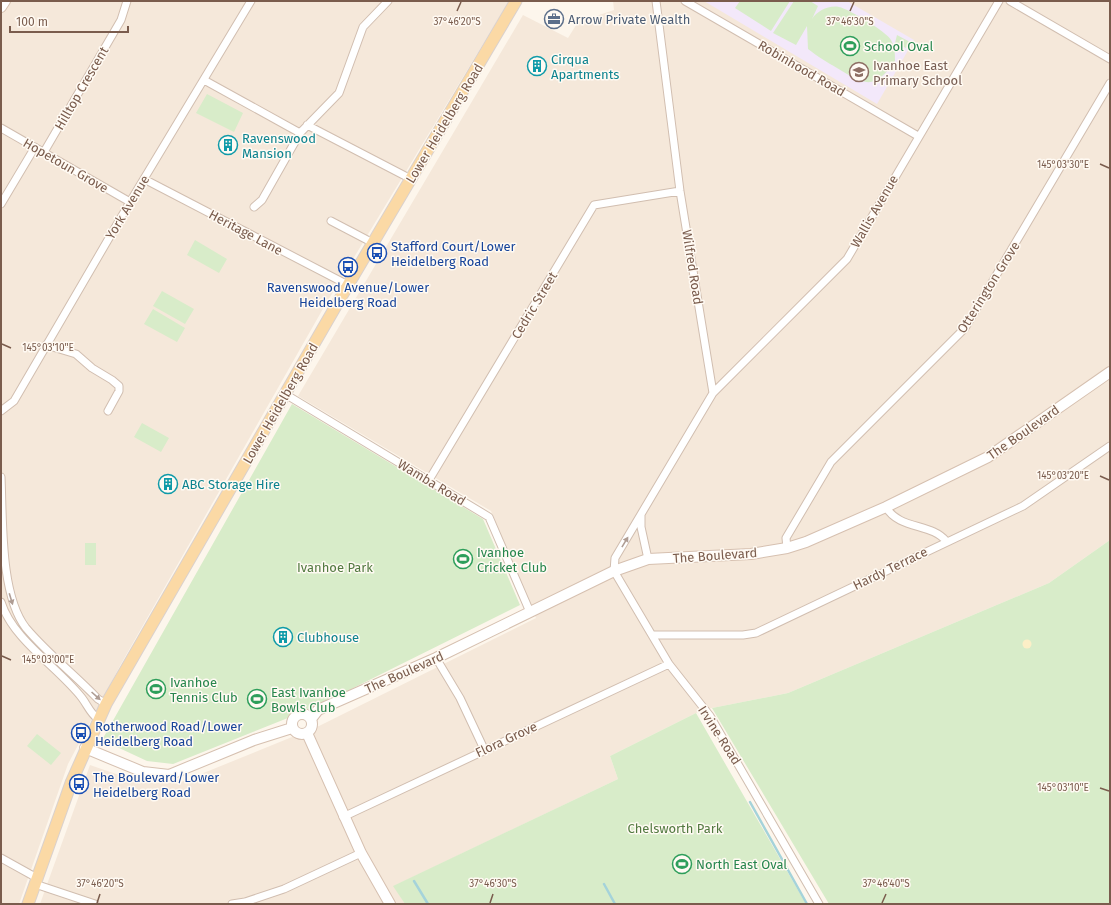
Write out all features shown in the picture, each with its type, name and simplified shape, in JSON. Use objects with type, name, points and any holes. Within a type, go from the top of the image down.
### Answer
[{"type":"main road","name":"Lower Heidelberg Road","points":[[28,904],[68,789],[85,748],[106,704],[348,285],[516,1]]},
{"type":"street","points":[[1,7],[5,1]]},
{"type":"street","name":"Hilltop Crescent","points":[[44,152],[120,20],[127,1]]},
{"type":"street","name":"York Avenue","points":[[1,411],[14,401],[130,202],[251,1]]},
{"type":"street","points":[[254,207],[262,200],[300,133],[339,93],[363,27],[388,1]]},
{"type":"street","name":"Wilfred Road","points":[[656,1],[680,191],[713,393]]},
{"type":"street","name":"Robinhood Road","points":[[685,1],[918,136]]},
{"type":"street","name":"Wallis Avenue","points":[[713,393],[847,259],[918,136],[999,1]]},
{"type":"street","points":[[1010,1],[1110,59]]},
{"type":"street","points":[[204,80],[300,133]]},
{"type":"street","name":"Otterington Grove","points":[[787,548],[786,538],[831,462],[965,328],[1110,83]]},
{"type":"street","points":[[308,125],[411,179]]},
{"type":"street","name":"Hopetoun Grove","points":[[1,128],[130,202]]},
{"type":"street","points":[[1,204],[35,147]]},
{"type":"street","name":"Heritage Lane","points":[[144,179],[348,285]]},
{"type":"street","name":"Cedric Street","points":[[429,480],[594,205],[680,191]]},
{"type":"street","points":[[330,221],[373,243]]},
{"type":"street","points":[[46,345],[76,354],[92,368],[119,386],[119,391],[108,411]]},
{"type":"street","name":"The Boulevard","points":[[311,719],[318,710],[436,658],[614,571],[648,559],[751,554],[787,548],[806,542],[988,458],[1110,372]]},
{"type":"street","points":[[614,571],[615,558],[713,393]]},
{"type":"street","name":"Wamba Road","points":[[285,394],[488,517],[530,612]]},
{"type":"street","name":"Hardy Terrace","points":[[652,635],[756,633],[946,541],[1023,506],[1110,446]]},
{"type":"street","points":[[1,477],[6,583],[14,607],[26,628],[98,699],[106,704]]},
{"type":"street","points":[[886,506],[891,515],[938,535],[946,541]]},
{"type":"street","points":[[641,515],[641,527],[648,559]]},
{"type":"street","name":"Irvine Road","points":[[614,571],[669,664],[710,716],[819,904]]},
{"type":"street","points":[[1,602],[4,611],[18,632],[82,698],[90,713],[98,720]]},
{"type":"street","points":[[436,658],[460,698],[484,749]]},
{"type":"street","name":"Flora Grove","points":[[343,816],[669,664]]},
{"type":"street","points":[[306,715],[311,719],[311,729],[307,733],[297,733],[292,728],[292,722],[296,716],[306,715]]},
{"type":"street","points":[[85,748],[143,772],[169,775],[254,740],[292,728]]},
{"type":"street","points":[[307,733],[343,816],[361,853],[390,904]]},
{"type":"street","points":[[232,904],[245,902],[284,889],[361,853]]},
{"type":"street","points":[[1,858],[36,881],[95,904]]},
{"type":"shaded area","points":[[1,1],[509,1],[324,307],[121,664],[68,764],[19,904],[1,904]]},
{"type":"shaded area","points":[[613,1],[1110,1],[1110,540],[1049,583],[788,693],[712,708],[696,713],[610,756],[618,779],[394,886],[405,904],[40,904],[90,765],[142,783],[179,783],[319,726],[536,618],[491,511],[298,396],[523,15],[568,38],[578,22],[614,10]]},
{"type":"shaded area","name":"Ivanhoe East Primary School","points":[[704,1],[847,1],[914,40],[877,104]]},
{"type":"green space","points":[[740,1],[790,1],[771,31],[735,8]]},
{"type":"green space","name":"School Oval","points":[[794,1],[810,1],[818,6],[812,19],[817,13],[831,7],[839,7],[859,16],[888,36],[894,48],[895,61],[888,71],[875,81],[862,81],[847,74],[808,49],[807,26],[796,45],[773,33]]},
{"type":"green space","points":[[897,35],[910,42],[906,48],[895,43]]},
{"type":"green space","points":[[207,94],[243,113],[234,132],[196,113]]},
{"type":"green space","points":[[195,240],[227,259],[219,273],[187,255]]},
{"type":"green space","points":[[162,291],[194,309],[185,324],[153,306]]},
{"type":"green space","points":[[153,309],[185,328],[177,342],[144,324]]},
{"type":"green space","name":"Ivanhoe Park","points":[[292,404],[483,519],[520,605],[313,708],[173,764],[147,761],[102,740]]},
{"type":"green space","points":[[142,423],[169,438],[161,452],[134,437]]},
{"type":"green space","points":[[1110,540],[1110,904],[829,904],[712,708],[788,693],[1049,583]]},
{"type":"green space","points":[[85,543],[96,543],[96,565],[85,565]]},
{"type":"green space","name":"Chelsworth Park","points":[[696,713],[806,904],[405,904],[393,886],[618,779],[610,756]]},
{"type":"green space","points":[[37,734],[61,753],[51,765],[27,746]]},
{"type":"sand","points":[[1027,639],[1032,644],[1027,649],[1022,644]]},
{"type":"waterway","points":[[750,802],[807,904]]},
{"type":"waterway","points":[[414,881],[428,904]]},
{"type":"waterway","points":[[604,884],[615,904]]},
{"type":"place","name":"Arrow Private Wealth","points":[[554,19]]},
{"type":"place","name":"School Oval","points":[[850,46]]},
{"type":"place","name":"Cirqua Apartments","points":[[537,66]]},
{"type":"place","name":"Ivanhoe East Primary School","points":[[859,72]]},
{"type":"place","name":"Ravenswood Mansion","points":[[228,145]]},
{"type":"place","name":"Stafford Court/Lower Heidelberg Road","points":[[377,253]]},
{"type":"place","name":"Ravenswood Avenue/Lower Heidelberg Road","points":[[348,267]]},
{"type":"place","name":"ABC Storage Hire","points":[[168,484]]},
{"type":"place","name":"Ivanhoe Cricket Club","points":[[463,559]]},
{"type":"place","name":"Clubhouse","points":[[283,637]]},
{"type":"place","name":"Ivanhoe Tennis Club","points":[[156,689]]},
{"type":"place","name":"East Ivanhoe Bowls Club","points":[[257,699]]},
{"type":"place","name":"Rotherwood Road/Lower Heidelberg Road","points":[[81,733]]},
{"type":"place","name":"The Boulevard/Lower Heidelberg Road","points":[[79,784]]},
{"type":"place","name":"North East Oval","points":[[682,864]]}]
